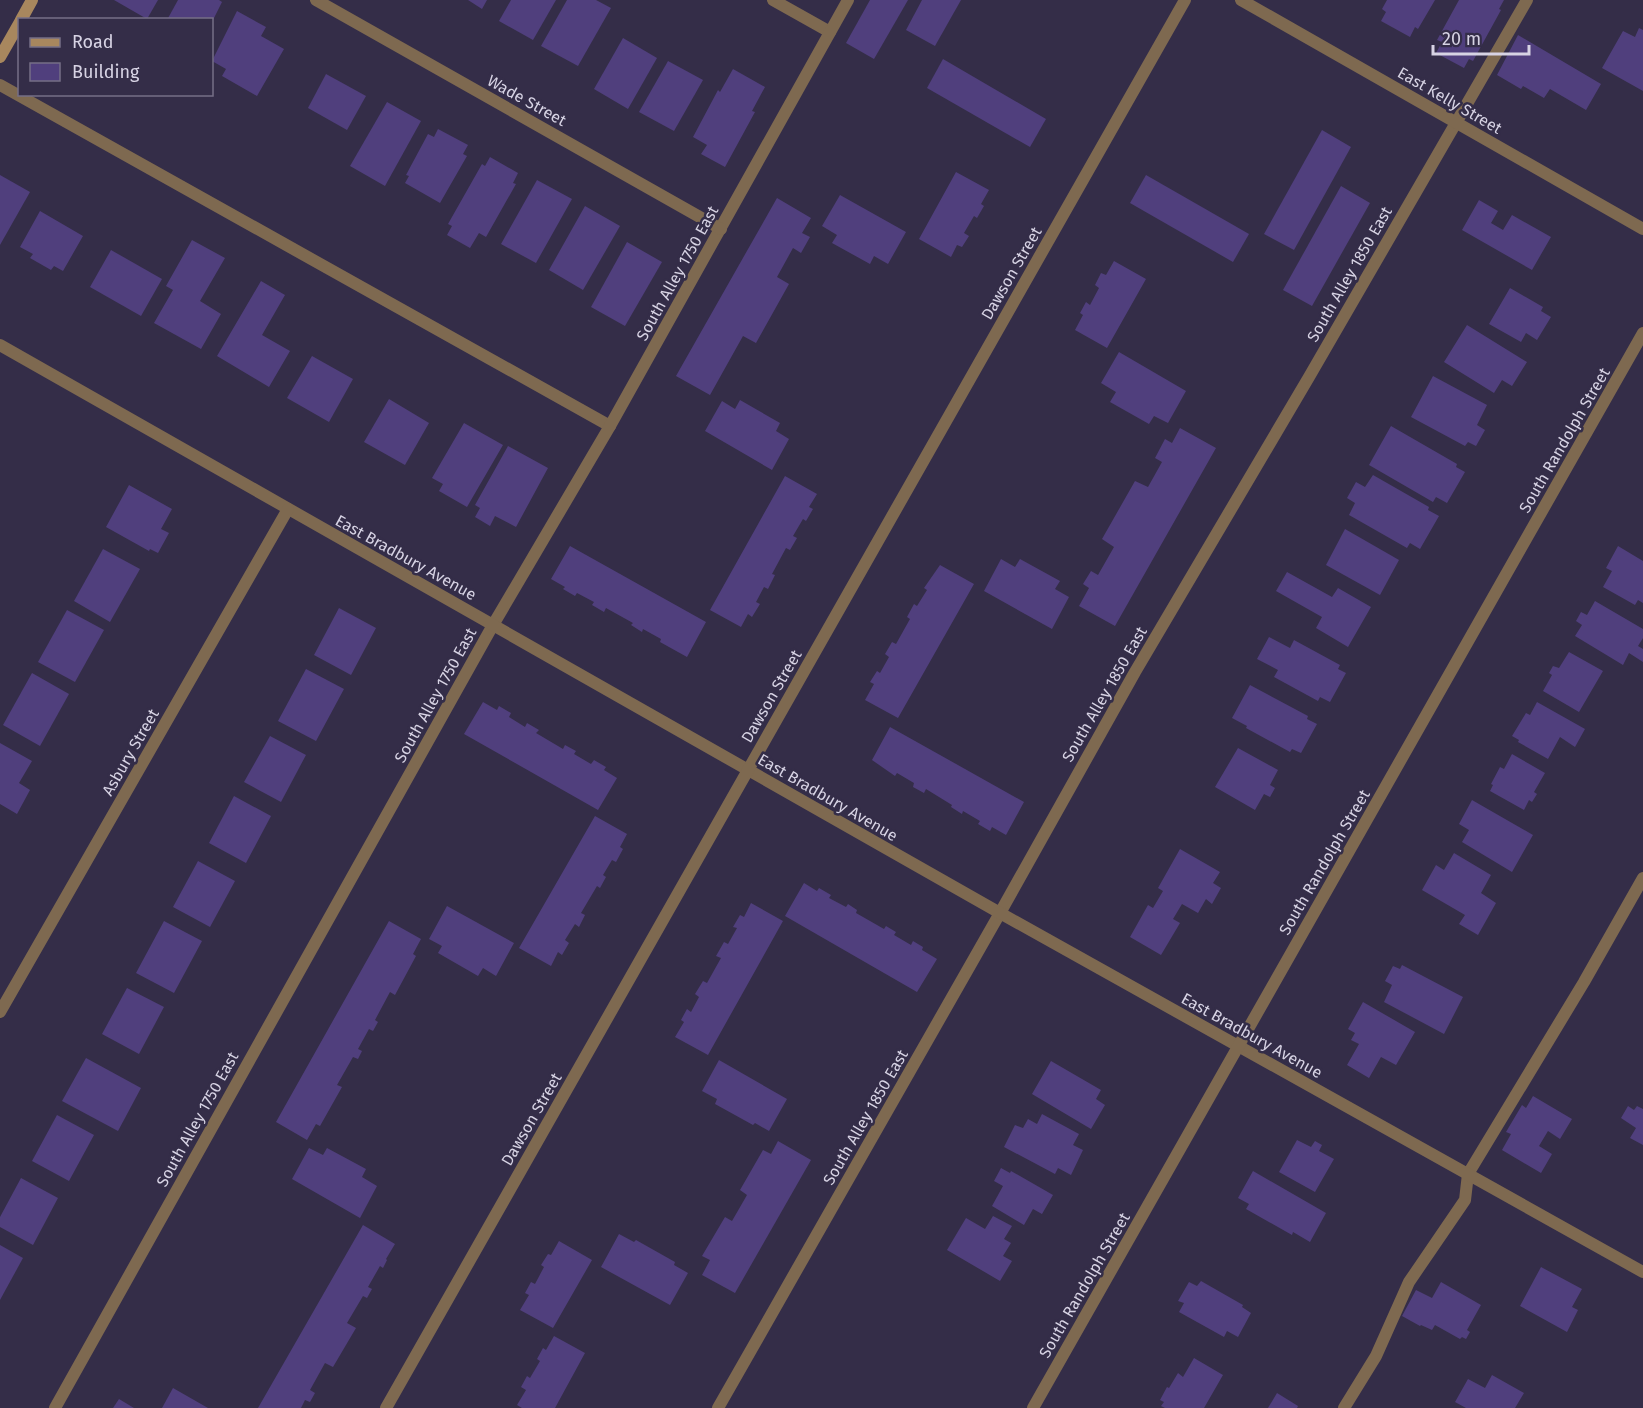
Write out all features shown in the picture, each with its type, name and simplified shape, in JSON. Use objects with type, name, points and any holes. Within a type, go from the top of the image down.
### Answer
[{"type":"street","points":[[22,18],[32,0]]},
{"type":"street","name":"Wade Street","points":[[316,0],[721,229]]},
{"type":"street","points":[[773,0],[830,32]]},
{"type":"street","name":"South Alley 1750 East","points":[[55,1408],[492,625],[610,426],[848,0]]},
{"type":"street","name":"Dawson Street","points":[[386,1408],[1185,0]]},
{"type":"street","name":"East Kelly Street","points":[[1241,0],[1643,229]]},
{"type":"street","name":"South Alley 1850 East","points":[[718,1408],[1135,672],[1527,0]]},
{"type":"street","points":[[0,57],[18,25]]},
{"type":"street","points":[[0,85],[18,95]]},
{"type":"street","points":[[20,96],[610,426]]},
{"type":"street","name":"South Randolph Street","points":[[1033,1408],[1643,333]]},
{"type":"street","name":"East Bradbury Avenue","points":[[0,345],[1000,913],[1643,1272]]},
{"type":"street","name":"Asbury Street","points":[[0,1012],[288,509]]},
{"type":"street","points":[[1344,1408],[1376,1356],[1409,1282],[1465,1200],[1468,1174],[1584,982],[1643,878]]},
{"type":"building","points":[[114,0],[158,0],[148,18]]},
{"type":"building","points":[[178,0],[219,0],[222,2],[213,20],[213,18],[168,18]]},
{"type":"building","points":[[468,0],[487,0],[482,9]]},
{"type":"building","points":[[511,0],[556,0],[533,40],[499,21]]},
{"type":"building","points":[[567,0],[596,0],[611,8],[578,66],[541,46]]},
{"type":"building","points":[[870,0],[908,0],[874,59],[846,43]]},
{"type":"building","points":[[922,0],[961,0],[935,46],[906,30]]},
{"type":"building","points":[[1387,0],[1435,0],[1418,29],[1415,27],[1410,37],[1381,21],[1386,12],[1382,9]]},
{"type":"building","points":[[1459,0],[1504,0],[1499,9],[1501,10],[1473,61],[1469,59],[1464,68],[1436,53],[1442,42],[1437,40]]},
{"type":"building","points":[[237,11],[266,27],[261,36],[284,49],[257,96],[222,76],[226,69],[213,62]]},
{"type":"building","points":[[1639,28],[1643,30],[1643,91],[1602,68],[1623,31],[1635,37]]},
{"type":"building","points":[[1518,35],[1601,84],[1586,110],[1550,89],[1544,98],[1523,86],[1521,89],[1497,75]]},
{"type":"building","points":[[623,38],[657,58],[628,109],[594,89]]},
{"type":"building","points":[[943,59],[1046,119],[1030,147],[927,88]]},
{"type":"building","points":[[668,61],[703,80],[674,131],[639,112]]},
{"type":"building","points":[[733,69],[765,87],[752,111],[755,112],[725,167],[701,154],[707,145],[693,137],[718,90],[720,92]]},
{"type":"building","points":[[326,74],[366,96],[347,130],[308,108]]},
{"type":"building","points":[[387,102],[421,121],[385,186],[350,166]]},
{"type":"building","points":[[438,129],[468,145],[463,154],[467,156],[440,203],[405,183],[409,176],[406,175],[428,134],[434,137]]},
{"type":"building","points":[[1322,130],[1351,147],[1294,250],[1264,234]]},
{"type":"building","points":[[490,157],[518,173],[513,183],[516,184],[486,237],[479,233],[470,248],[447,235],[452,226],[448,224],[482,164],[485,166]]},
{"type":"building","points":[[956,172],[989,190],[981,204],[984,206],[977,218],[974,216],[964,233],[969,236],[962,247],[957,245],[951,257],[919,239]]},
{"type":"building","points":[[0,175],[30,192],[0,245]]},
{"type":"building","points":[[1146,175],[1249,234],[1233,262],[1130,203]]},
{"type":"building","points":[[537,180],[572,199],[536,263],[501,244]]},
{"type":"building","points":[[1341,186],[1370,203],[1312,306],[1283,290]]},
{"type":"building","points":[[840,195],[906,232],[888,264],[874,256],[870,264],[832,243],[837,235],[822,226]]},
{"type":"building","points":[[777,198],[811,218],[802,233],[810,237],[801,253],[793,248],[777,277],[789,284],[756,343],[743,336],[710,395],[676,376]]},
{"type":"building","points":[[1479,200],[1498,211],[1491,223],[1503,230],[1512,215],[1551,237],[1532,270],[1462,230]]},
{"type":"building","points":[[585,206],[620,226],[583,290],[549,270]]},
{"type":"building","points":[[40,211],[83,236],[63,271],[54,266],[51,270],[30,258],[33,254],[20,247]]},
{"type":"building","points":[[192,240],[225,258],[200,301],[221,314],[201,349],[154,323],[173,290],[166,286]]},
{"type":"building","points":[[627,242],[662,262],[625,326],[591,307]]},
{"type":"building","points":[[111,250],[162,279],[141,316],[90,287]]},
{"type":"building","points":[[1114,261],[1146,279],[1107,348],[1075,330],[1083,315],[1080,313],[1086,302],[1090,305],[1099,288],[1095,285],[1101,273],[1106,275]]},
{"type":"building","points":[[261,281],[285,295],[262,335],[290,351],[269,387],[217,356]]},
{"type":"building","points":[[1510,288],[1543,307],[1541,311],[1551,317],[1537,340],[1526,333],[1521,342],[1489,324]]},
{"type":"building","points":[[1467,325],[1527,362],[1512,386],[1502,380],[1494,393],[1444,362]]},
{"type":"building","points":[[1119,352],[1186,391],[1168,423],[1154,416],[1149,424],[1110,402],[1116,392],[1101,383]]},
{"type":"building","points":[[312,356],[353,379],[329,422],[287,398]]},
{"type":"building","points":[[1433,376],[1487,405],[1477,425],[1485,430],[1476,446],[1468,442],[1465,446],[1411,417]]},
{"type":"building","points":[[389,399],[429,423],[405,465],[364,442]]},
{"type":"building","points":[[740,400],[780,423],[776,431],[789,439],[772,470],[705,431],[722,401],[735,409]]},
{"type":"building","points":[[464,423],[503,445],[467,507],[439,491],[443,484],[432,478]]},
{"type":"building","points":[[1391,426],[1457,464],[1456,467],[1465,472],[1447,503],[1436,497],[1433,502],[1369,465]]},
{"type":"building","points":[[1180,428],[1216,448],[1115,626],[1079,606],[1089,588],[1083,584],[1091,571],[1098,575],[1114,547],[1102,539],[1135,481],[1148,487],[1162,462],[1155,458],[1165,439],[1172,443]]},
{"type":"building","points":[[508,446],[548,468],[516,527],[495,516],[490,526],[475,517],[480,508],[475,505]]},
{"type":"building","points":[[1373,475],[1429,507],[1428,510],[1439,516],[1420,549],[1410,543],[1407,548],[1349,515],[1355,503],[1347,498],[1356,482],[1365,487]]},
{"type":"building","points":[[785,476],[817,494],[809,507],[813,509],[806,521],[803,519],[793,536],[797,538],[790,550],[786,548],[772,574],[775,575],[768,589],[764,587],[756,602],[760,604],[752,617],[748,614],[741,627],[710,610]]},
{"type":"building","points":[[129,485],[172,509],[161,529],[169,533],[158,553],[150,549],[149,551],[106,527]]},
{"type":"building","points":[[1345,529],[1399,560],[1380,595],[1326,565]]},
{"type":"building","points":[[570,546],[706,622],[687,657],[660,642],[661,639],[643,629],[642,632],[631,625],[633,623],[606,608],[604,612],[592,605],[594,602],[577,593],[575,596],[551,579]]},
{"type":"building","points":[[1618,546],[1643,561],[1643,603],[1638,600],[1635,605],[1603,587],[1612,571],[1606,568]]},
{"type":"building","points":[[103,549],[140,569],[110,622],[74,601]]},
{"type":"building","points":[[1001,559],[1015,567],[1020,559],[1060,581],[1055,589],[1069,597],[1052,629],[984,591]]},
{"type":"building","points":[[940,565],[974,584],[898,718],[865,700],[874,684],[870,682],[877,671],[880,673],[889,657],[885,654],[892,642],[896,644],[910,619],[907,617],[914,604],[917,606],[927,590],[924,588]]},
{"type":"building","points":[[1287,572],[1332,597],[1338,588],[1371,607],[1348,647],[1316,628],[1322,617],[1276,591]]},
{"type":"building","points":[[1595,601],[1643,629],[1643,638],[1638,646],[1643,649],[1643,662],[1629,653],[1623,665],[1575,636],[1582,625],[1576,621],[1581,612],[1587,615]]},
{"type":"building","points":[[339,608],[376,628],[351,675],[314,655]]},
{"type":"building","points":[[67,610],[104,630],[75,682],[38,662]]},
{"type":"building","points":[[1269,637],[1290,648],[1294,640],[1340,665],[1338,669],[1346,673],[1330,702],[1320,697],[1318,701],[1274,677],[1278,670],[1257,659]]},
{"type":"building","points":[[1569,652],[1603,671],[1579,712],[1543,691],[1552,675],[1549,673],[1553,666],[1559,668]]},
{"type":"building","points":[[306,669],[344,689],[316,741],[278,721]]},
{"type":"building","points":[[32,673],[69,694],[40,746],[3,725]]},
{"type":"building","points":[[1250,685],[1308,716],[1307,719],[1317,724],[1301,753],[1292,749],[1290,752],[1232,718]]},
{"type":"building","points":[[483,702],[497,710],[499,706],[511,713],[509,717],[525,727],[527,723],[539,730],[536,733],[563,749],[565,745],[576,751],[574,754],[591,764],[594,760],[606,767],[604,770],[617,778],[598,810],[464,734]]},
{"type":"building","points":[[1537,702],[1585,729],[1575,747],[1560,737],[1548,759],[1518,742],[1519,740],[1512,736],[1526,713],[1530,715]]},
{"type":"building","points":[[890,727],[1024,802],[1006,835],[992,827],[990,831],[978,824],[980,821],[963,811],[962,814],[926,789],[924,793],[913,787],[914,783],[897,773],[895,776],[872,760]]},
{"type":"building","points":[[270,736],[306,755],[281,802],[244,782]]},
{"type":"building","points":[[0,743],[32,761],[19,783],[30,790],[17,814],[0,804]]},
{"type":"building","points":[[1238,748],[1278,770],[1270,785],[1275,788],[1270,797],[1264,794],[1255,810],[1215,787]]},
{"type":"building","points":[[1512,754],[1545,773],[1534,792],[1537,794],[1532,802],[1529,800],[1524,810],[1490,791],[1500,767],[1504,769]]},
{"type":"building","points":[[234,796],[271,816],[246,863],[209,843]]},
{"type":"building","points":[[1472,800],[1533,835],[1512,872],[1462,842],[1469,830],[1459,824]]},
{"type":"building","points":[[595,816],[627,834],[620,847],[623,849],[616,862],[612,860],[603,875],[606,877],[600,888],[597,886],[581,913],[585,915],[579,927],[575,924],[565,940],[569,943],[562,955],[558,952],[551,966],[519,948]]},
{"type":"building","points":[[1180,849],[1220,872],[1213,883],[1221,888],[1212,904],[1206,899],[1198,913],[1182,904],[1173,919],[1180,923],[1161,955],[1130,937],[1148,905],[1153,908],[1163,891],[1158,888]]},
{"type":"building","points":[[1454,853],[1491,875],[1481,893],[1496,903],[1478,935],[1459,924],[1465,915],[1422,890],[1436,865],[1444,870]]},
{"type":"building","points":[[198,861],[235,881],[210,927],[173,907]]},
{"type":"building","points":[[804,883],[817,891],[819,888],[831,895],[829,898],[846,907],[848,904],[857,910],[856,913],[884,929],[886,926],[896,932],[894,935],[911,945],[913,941],[937,959],[917,992],[785,916]]},
{"type":"building","points":[[751,903],[783,921],[708,1055],[675,1037],[684,1022],[681,1020],[687,1009],[691,1012],[699,997],[695,994],[703,981],[707,983],[721,958],[716,956],[724,942],[728,944],[737,928],[733,927],[740,915],[744,917]]},
{"type":"building","points":[[447,906],[514,943],[496,976],[483,968],[478,976],[438,953],[442,946],[429,939]]},
{"type":"building","points":[[164,921],[202,941],[174,993],[136,973]]},
{"type":"building","points":[[389,921],[421,939],[413,954],[416,956],[395,995],[390,992],[375,1020],[378,1022],[373,1031],[369,1029],[358,1049],[362,1051],[358,1059],[353,1057],[337,1085],[342,1087],[320,1126],[316,1124],[307,1140],[276,1122]]},
{"type":"building","points":[[1402,965],[1463,997],[1444,1034],[1384,1002],[1392,985],[1385,981],[1393,966],[1400,969]]},
{"type":"building","points":[[127,988],[164,1007],[139,1054],[102,1034]]},
{"type":"building","points":[[1363,1002],[1415,1032],[1396,1065],[1381,1057],[1369,1078],[1347,1065],[1359,1044],[1351,1040],[1355,1033],[1348,1029]]},
{"type":"building","points":[[86,1058],[141,1088],[118,1131],[62,1101]]},
{"type":"building","points":[[719,1060],[787,1099],[769,1131],[715,1104],[717,1099],[702,1091]]},
{"type":"building","points":[[1051,1061],[1101,1090],[1096,1099],[1105,1105],[1091,1129],[1032,1094]]},
{"type":"building","points":[[1533,1096],[1572,1119],[1560,1139],[1548,1131],[1539,1146],[1552,1154],[1541,1173],[1502,1150],[1511,1134],[1506,1132],[1522,1105],[1526,1108]]},
{"type":"building","points":[[1628,1106],[1634,1110],[1637,1106],[1643,1109],[1643,1145],[1630,1138],[1636,1128],[1621,1118]]},
{"type":"building","points":[[1042,1114],[1079,1134],[1073,1145],[1083,1150],[1071,1175],[1058,1168],[1055,1174],[1004,1147],[1015,1125],[1023,1128],[1028,1119],[1037,1124]]},
{"type":"building","points":[[57,1115],[94,1135],[69,1181],[32,1161]]},
{"type":"building","points":[[1297,1140],[1311,1147],[1315,1141],[1322,1145],[1319,1151],[1334,1159],[1315,1192],[1279,1172]]},
{"type":"building","points":[[778,1141],[811,1160],[735,1293],[702,1275],[710,1260],[702,1256],[725,1217],[732,1221],[747,1195],[740,1190],[763,1150],[771,1154]]},
{"type":"building","points":[[309,1148],[323,1155],[327,1148],[366,1169],[362,1177],[377,1186],[360,1218],[292,1179]]},
{"type":"building","points":[[1001,1168],[1010,1173],[1011,1171],[1053,1195],[1042,1214],[1033,1209],[1024,1225],[992,1206],[1003,1186],[994,1181]]},
{"type":"building","points":[[1253,1171],[1326,1213],[1310,1242],[1293,1232],[1292,1235],[1246,1209],[1249,1204],[1238,1198]]},
{"type":"building","points":[[21,1178],[58,1198],[33,1245],[0,1227],[0,1217]]},
{"type":"building","points":[[993,1216],[1012,1226],[1004,1239],[1011,1243],[1003,1256],[1012,1261],[1000,1281],[947,1250],[966,1218],[985,1229]]},
{"type":"building","points":[[363,1225],[395,1244],[383,1268],[380,1266],[368,1287],[372,1289],[367,1298],[363,1296],[347,1323],[356,1328],[333,1367],[325,1363],[310,1390],[315,1393],[310,1402],[305,1400],[301,1408],[258,1408]]},
{"type":"building","points":[[619,1234],[634,1242],[636,1240],[675,1262],[674,1265],[688,1273],[670,1305],[601,1267]]},
{"type":"building","points":[[559,1241],[592,1260],[553,1328],[520,1310],[529,1295],[525,1293],[531,1282],[535,1284],[544,1267],[541,1265],[548,1254],[551,1255]]},
{"type":"building","points":[[0,1245],[23,1258],[0,1300]]},
{"type":"building","points":[[1541,1267],[1582,1289],[1572,1307],[1578,1310],[1567,1332],[1520,1306]]},
{"type":"building","points":[[1201,1281],[1243,1305],[1242,1307],[1251,1313],[1238,1337],[1227,1331],[1224,1337],[1179,1312],[1184,1303],[1178,1301],[1189,1282],[1197,1286]]},
{"type":"building","points":[[1441,1282],[1481,1305],[1467,1330],[1470,1332],[1466,1339],[1462,1337],[1460,1339],[1435,1325],[1432,1330],[1420,1326],[1402,1316],[1416,1290],[1432,1298]]},
{"type":"building","points":[[554,1336],[585,1353],[555,1408],[522,1408],[517,1405],[526,1390],[521,1387],[527,1376],[530,1378],[540,1361],[537,1359],[543,1348],[546,1350]]},
{"type":"building","points":[[1194,1358],[1223,1375],[1204,1408],[1165,1408],[1161,1406],[1164,1402],[1160,1400],[1167,1387],[1169,1388],[1178,1373],[1183,1377]]},
{"type":"building","points":[[1492,1375],[1524,1393],[1515,1408],[1466,1408],[1455,1402],[1468,1379],[1485,1388]]},
{"type":"building","points":[[173,1388],[208,1408],[162,1408]]},
{"type":"building","points":[[1277,1393],[1298,1406],[1297,1408],[1268,1408]]},
{"type":"building","points":[[119,1399],[134,1408],[113,1408]]}]
